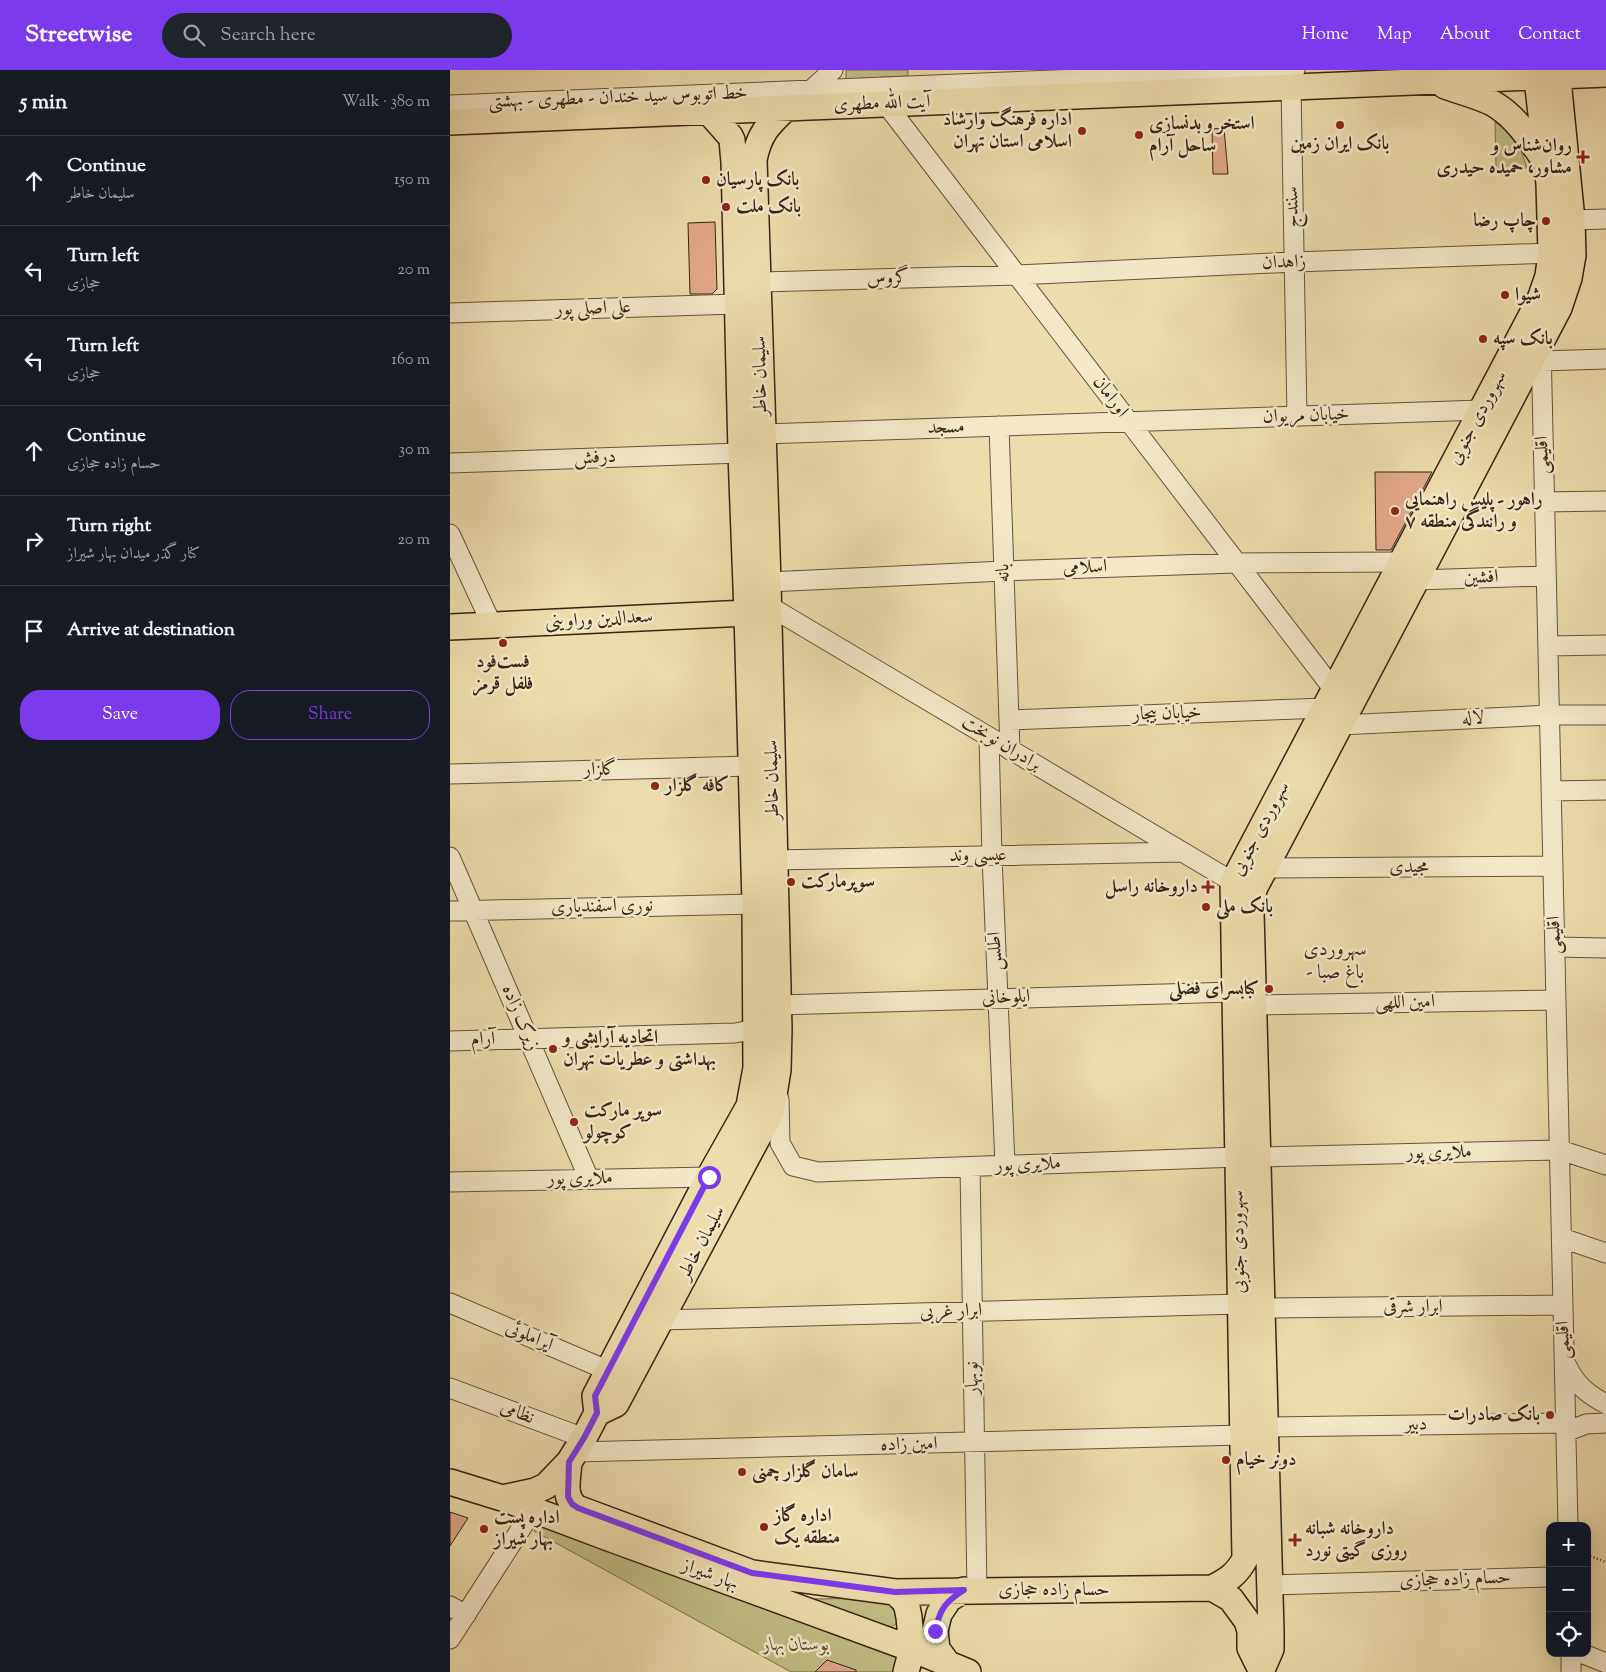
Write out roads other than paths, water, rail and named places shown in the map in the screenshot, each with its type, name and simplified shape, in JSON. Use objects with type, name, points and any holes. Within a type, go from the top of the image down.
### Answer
[{"type":"main road","name":"آیت الله مطهری","points":[[450,122],[886,104],[1293,79],[1431,82],[1547,73],[1606,74]]},
{"type":"main road","name":"سهروردی جنوبی","points":[[1261,1671],[1271,1649],[1270,1585],[1254,1431],[1244,999],[1232,882],[1333,708],[1409,571],[1492,414],[1540,299],[1548,276],[1551,253],[1547,164],[1547,73]]},
{"type":"main road","name":"سهروردی جنوبی","points":[[1492,414],[1541,353],[1569,278],[1573,256],[1572,220],[1547,73]]},
{"type":"main road","points":[[1431,82],[1485,100],[1501,109],[1520,126],[1547,164]]},
{"type":"main road","name":"سلیمان خاطر","points":[[597,1413],[616,1404],[661,1320],[770,1113],[778,1070],[775,860],[762,601],[763,434],[754,168],[756,152],[763,131],[786,108]]},
{"type":"main road","name":"سلیمان خاطر","points":[[576,1451],[597,1413],[595,1396],[709,1177],[749,1106],[756,1068],[755,904],[750,766],[762,601],[741,453],[732,140],[725,129],[708,111]]},
{"type":"main road","name":"سهروردی جنوبی","points":[[1244,999],[1254,889],[1265,868],[1333,708],[1409,571]]},
{"type":"main road","name":"سعدالدین وراوینی","points":[[450,627],[762,601]]},
{"type":"main road","name":"سهروردی جنوبی","points":[[1212,1588],[1233,1576],[1245,1559],[1254,1431]]},
{"type":"main road","points":[[502,1498],[535,1491],[546,1486],[576,1451]]},
{"type":"main road","name":"حسام زاده حجازی","points":[[576,1451],[568,1497],[572,1504],[578,1508],[752,1573],[895,1592],[1212,1588]]},
{"type":"main road","name":"بهار شیراز","points":[[454,1485],[502,1498],[909,1660],[958,1668]]},
{"type":"main road","name":"سهروردی جنوبی","points":[[1212,1588],[1231,1599],[1247,1621],[1250,1631],[1250,1648],[1261,1671]]},
{"type":"main road","points":[[958,1668],[937,1649],[935,1631],[939,1614],[949,1599],[970,1590]]},
{"type":"main road","points":[[895,1592],[907,1607],[909,1660]]},
{"type":"street","points":[[786,108],[813,89],[834,70]]},
{"type":"street","name":"خط اتوبوس سید خندان - مطهری - بهشتی","points":[[450,105],[813,89],[1293,79]]},
{"type":"street","name":"سنندج","points":[[1293,79],[1297,416]]},
{"type":"street","name":"اورامان","points":[[886,104],[1236,563],[1333,708]]},
{"type":"street","points":[[1572,220],[1606,219]]},
{"type":"street","name":"زاهدان","points":[[1016,275],[1294,262],[1551,253]]},
{"type":"street","name":"گروس","points":[[759,282],[1016,275]]},
{"type":"street","name":"علی اصلی پور","points":[[450,313],[736,304]]},
{"type":"street","points":[[1541,353],[1606,359]]},
{"type":"street","name":"اقلیمی","points":[[1541,353],[1568,1522]]},
{"type":"street","name":"خیابان مریوان","points":[[1129,422],[1297,416],[1492,414]]},
{"type":"street","name":"مسجد","points":[[763,434],[1129,422]]},
{"type":"street","name":"بانه","points":[[999,426],[1010,750]]},
{"type":"street","name":"درفش","points":[[450,463],[741,453]]},
{"type":"street","points":[[1544,502],[1606,501]]},
{"type":"street","points":[[450,534],[492,625]]},
{"type":"street","name":"اسلامی","points":[[762,601],[1004,571],[1236,563],[1409,571]]},
{"type":"street","name":"افشین","points":[[1409,571],[1546,576]]},
{"type":"street","name":"برادران نوبخت","points":[[762,601],[1232,882]]},
{"type":"street","points":[[1548,646],[1606,645]]},
{"type":"street","name":"لاله","points":[[1333,708],[1606,715]]},
{"type":"street","name":"خیابان بیجار","points":[[1009,720],[1333,708]]},
{"type":"street","name":"اطلس","points":[[989,737],[1005,1165]]},
{"type":"street","name":"گلزار","points":[[450,774],[750,766]]},
{"type":"street","points":[[1551,791],[1606,790]]},
{"type":"street","name":"عیسی وند","points":[[775,860],[1182,852]]},
{"type":"street","name":"زیرک زاده","points":[[450,857],[589,1179]]},
{"type":"street","name":"مجیدی","points":[[1265,868],[1553,866]]},
{"type":"street","name":"نوری اسفندیاری","points":[[450,911],[755,904]]},
{"type":"street","points":[[1555,948],[1606,948]]},
{"type":"street","name":"ایلوخانی","points":[[778,1004],[998,998],[1244,999]]},
{"type":"street","name":"امین اللهی","points":[[1244,999],[1556,1000]]},
{"type":"street","name":"آرام","points":[[450,1041],[735,1033],[756,1029]]},
{"type":"street","name":"ملایری پور","points":[[778,1070],[780,1143],[792,1166],[818,1172],[1248,1157],[1560,1150],[1606,1165]]},
{"type":"street","name":"نوبهار","points":[[970,1166],[974,1443],[970,1590]]},
{"type":"street","name":"ملایری پور","points":[[450,1182],[709,1177]]},
{"type":"street","points":[[1562,1238],[1606,1253]]},
{"type":"street","name":"آیراملوئی","points":[[450,1303],[609,1371]]},
{"type":"street","name":"ابرار غربی","points":[[661,1320],[1251,1306]]},
{"type":"street","name":"ابرار شرقی","points":[[1251,1306],[1563,1306]]},
{"type":"street","points":[[1565,1362],[1580,1388],[1606,1404]]},
{"type":"street","name":"نظامی","points":[[450,1388],[576,1451]]},
{"type":"street","name":"دبیر","points":[[1254,1431],[1566,1428],[1606,1423]]},
{"type":"street","name":"امین زاده","points":[[576,1451],[974,1443],[1254,1431]]},
{"type":"street","points":[[450,1639],[458,1610],[533,1510]]},
{"type":"street","name":"حسام زاده حجازی","points":[[1270,1585],[1546,1577]]},
{"type":"street","points":[[1571,1657],[1571,1672]]},
{"type":"street","points":[[1591,1657],[1606,1663]]},
{"type":"place","name":"بانک ایران زمین","points":[[1340,125]]},
{"type":"place","name":"اداره فرهنگ وارشاد اسلامی استان تهران","points":[[1082,131]]},
{"type":"place","name":"استخر و بدنسازی ساحل آرام","points":[[1139,135]]},
{"type":"place","name":"روان‌شناس و مشاور، حمیده حیدری","points":[[1583,157]]},
{"type":"place","name":"بانک پارسیان","points":[[706,180]]},
{"type":"place","name":"بانک ملت","points":[[726,207]]},
{"type":"place","name":"چاپ رضا","points":[[1546,221]]},
{"type":"place","name":"شیوا","points":[[1505,295]]},
{"type":"place","name":"بانک سپه","points":[[1483,339]]},
{"type":"place","name":"راهور - پلیس راهنمایی و رانندگی منطقه ۷","points":[[1395,511]]},
{"type":"place","name":"فست‌فود فلفل قرمز","points":[[503,643]]},
{"type":"place","name":"کافه گلزار","points":[[655,786]]},
{"type":"place","name":"سوپرمارکت","points":[[791,882]]},
{"type":"place","name":"داروخانه راسل","points":[[1208,887]]},
{"type":"place","name":"بانک ملی","points":[[1206,907]]},
{"type":"place","name":"کبابسرای فضلی","points":[[1269,989]]},
{"type":"place","name":"اتحادیه آرایشی و بهداشتی و عطریات تهران","points":[[553,1049]]},
{"type":"place","name":"سوپر مارکت کوچولو","points":[[574,1122]]},
{"type":"place","name":"بانک صادرات","points":[[1550,1415]]},
{"type":"place","name":"دونر خیام","points":[[1226,1460]]},
{"type":"place","name":"سامان گلزار چمنی","points":[[742,1472]]},
{"type":"place","name":"اداره گاز منطقه یک","points":[[764,1527]]},
{"type":"place","name":"اداره پست بهار شیراز","points":[[484,1529]]},
{"type":"place","name":"داروخانه شبانه روزی گیتی نورد","points":[[1295,1540]]},
{"type":"district","name":"سهروردی - باغ صبا","points":[[1335,962]]},
{"type":"park label","name":"بوستان بهار","points":[[796,1645]]}]
